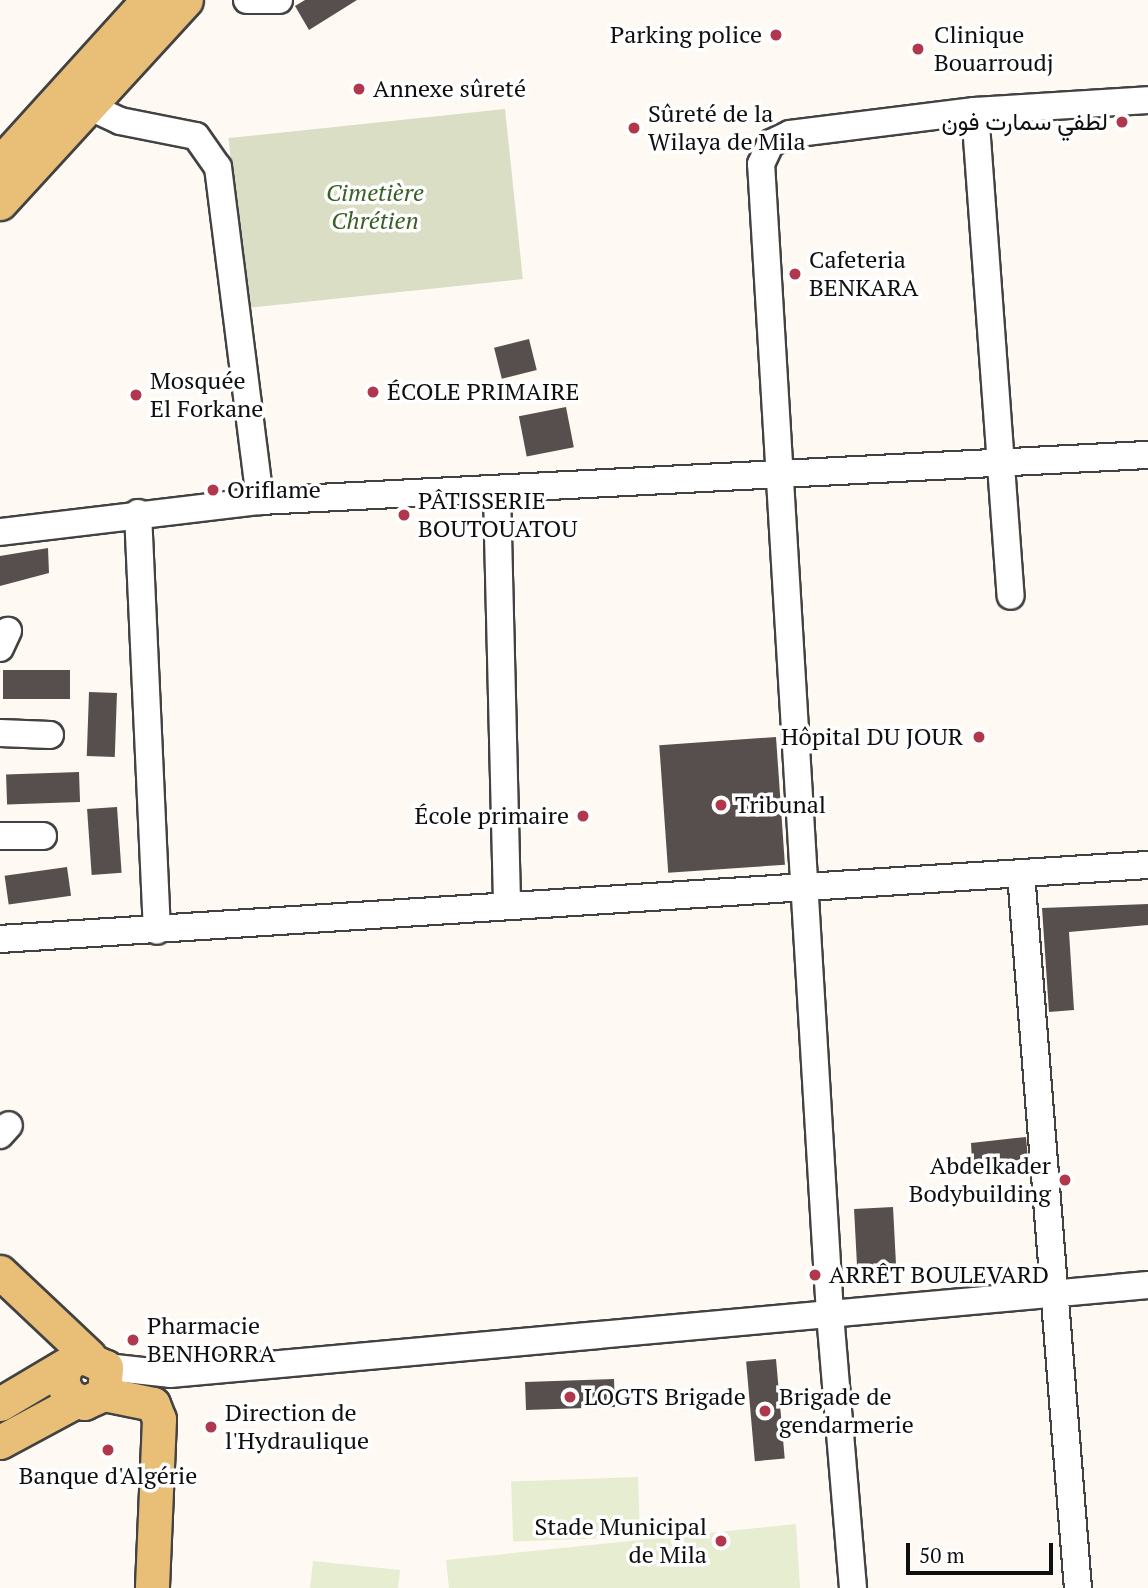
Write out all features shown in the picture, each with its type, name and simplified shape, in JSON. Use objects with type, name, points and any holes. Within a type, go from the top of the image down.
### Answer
[{"type":"main road","points":[[0,163],[148,0]]},
{"type":"main road","points":[[0,203],[186,0]]},
{"type":"main road","points":[[7,1278],[85,1375],[153,1404],[159,1419],[152,1588]]},
{"type":"main road","points":[[0,1404],[85,1375]]},
{"type":"main road","points":[[0,1441],[85,1375]]},
{"type":"street","points":[[247,0],[279,0]]},
{"type":"street","points":[[853,1588],[830,1314],[761,164],[766,148],[790,134],[975,111],[1148,100]]},
{"type":"street","points":[[88,106],[120,121],[196,136],[218,167],[260,501]]},
{"type":"street","points":[[975,111],[1011,596]]},
{"type":"street","points":[[0,533],[138,513],[260,501],[496,493],[778,473],[1148,455]]},
{"type":"street","points":[[496,493],[508,905]]},
{"type":"street","points":[[138,513],[157,931]]},
{"type":"street","points":[[0,733],[50,735]]},
{"type":"street","points":[[0,836],[43,836]]},
{"type":"street","points":[[0,939],[157,931],[806,885],[1148,865]]},
{"type":"street","points":[[1021,874],[1059,1292],[1078,1588]]},
{"type":"street","points":[[85,1375],[170,1374],[1148,1285]]},
{"type":"street","points":[[153,1404],[170,1374]]},
{"type":"green space","name":"Cimetière Chrétien","points":[[505,109],[523,279],[246,308],[229,138]]},
{"type":"green space","points":[[638,1477],[640,1537],[513,1541],[511,1481]]},
{"type":"green space","name":"Stade Municipal de Mila","points":[[796,1524],[800,1588],[449,1588],[446,1560]]},
{"type":"green space","points":[[313,1561],[400,1570],[398,1588],[310,1588]]},
{"type":"building","points":[[305,0],[357,0],[309,30],[295,6]]},
{"type":"building","points":[[529,339],[537,370],[502,379],[494,348]]},
{"type":"building","points":[[566,407],[574,447],[527,456],[519,416]]},
{"type":"building","points":[[48,548],[49,573],[0,586],[0,556]]},
{"type":"building","points":[[3,670],[70,670],[70,699],[3,699]]},
{"type":"building","points":[[89,692],[117,693],[115,757],[87,756]]},
{"type":"building","name":"Tribunal","points":[[776,737],[785,865],[668,873],[659,745]]},
{"type":"building","points":[[79,772],[80,802],[7,805],[6,775]]},
{"type":"building","points":[[117,807],[122,873],[92,875],[87,809]]},
{"type":"building","points":[[67,867],[71,896],[9,904],[5,876]]},
{"type":"building","points":[[1148,904],[1148,925],[1069,932],[1074,1010],[1049,1012],[1042,908]]},
{"type":"building","points":[[1026,1137],[1028,1160],[972,1162],[971,1143]]},
{"type":"building","points":[[893,1207],[896,1265],[857,1267],[854,1209]]},
{"type":"building","name":"Brigade de gendarmerie","points":[[776,1359],[785,1459],[755,1461],[746,1362]]},
{"type":"building","name":"LOGTS Brigade","points":[[614,1379],[615,1407],[526,1410],[525,1382]]},
{"type":"place","name":"Parking police","points":[[776,35]]},
{"type":"place","name":"Clinique Bouarroudj","points":[[918,49]]},
{"type":"place","name":"Annexe sûreté","points":[[359,89]]},
{"type":"place","name":"لطفي سمارت فون","points":[[1122,122]]},
{"type":"place","name":"Sûreté de la Wilaya de Mila","points":[[634,128]]},
{"type":"place","name":"Cafeteria BENKARA","points":[[795,274]]},
{"type":"place","name":"ÉCOLE PRIMAIRE","points":[[373,392]]},
{"type":"place","name":"Mosquée El Forkane","points":[[136,395]]},
{"type":"place","name":"Oriflame","points":[[213,490]]},
{"type":"place","name":"PÂTISSERIE BOUTOUATOU","points":[[404,515]]},
{"type":"place","name":"Hôpital DU JOUR","points":[[979,737]]},
{"type":"place","name":"Tribunal","points":[[721,805]]},
{"type":"place","name":"École primaire","points":[[583,816]]},
{"type":"place","name":"Abdelkader Bodybuilding","points":[[1065,1180]]},
{"type":"place","name":"ARRÊT BOULEVARD","points":[[815,1275]]},
{"type":"place","name":"Pharmacie BENHORRA","points":[[133,1340]]},
{"type":"place","name":"LOGTS Brigade","points":[[570,1397]]},
{"type":"place","name":"Brigade de gendarmerie","points":[[765,1411]]},
{"type":"place","name":"Direction de l'Hydraulique","points":[[211,1427]]},
{"type":"place","name":"Banque d'Algérie","points":[[108,1450]]},
{"type":"place","name":"Stade Municipal de Mila","points":[[721,1541]]}]
